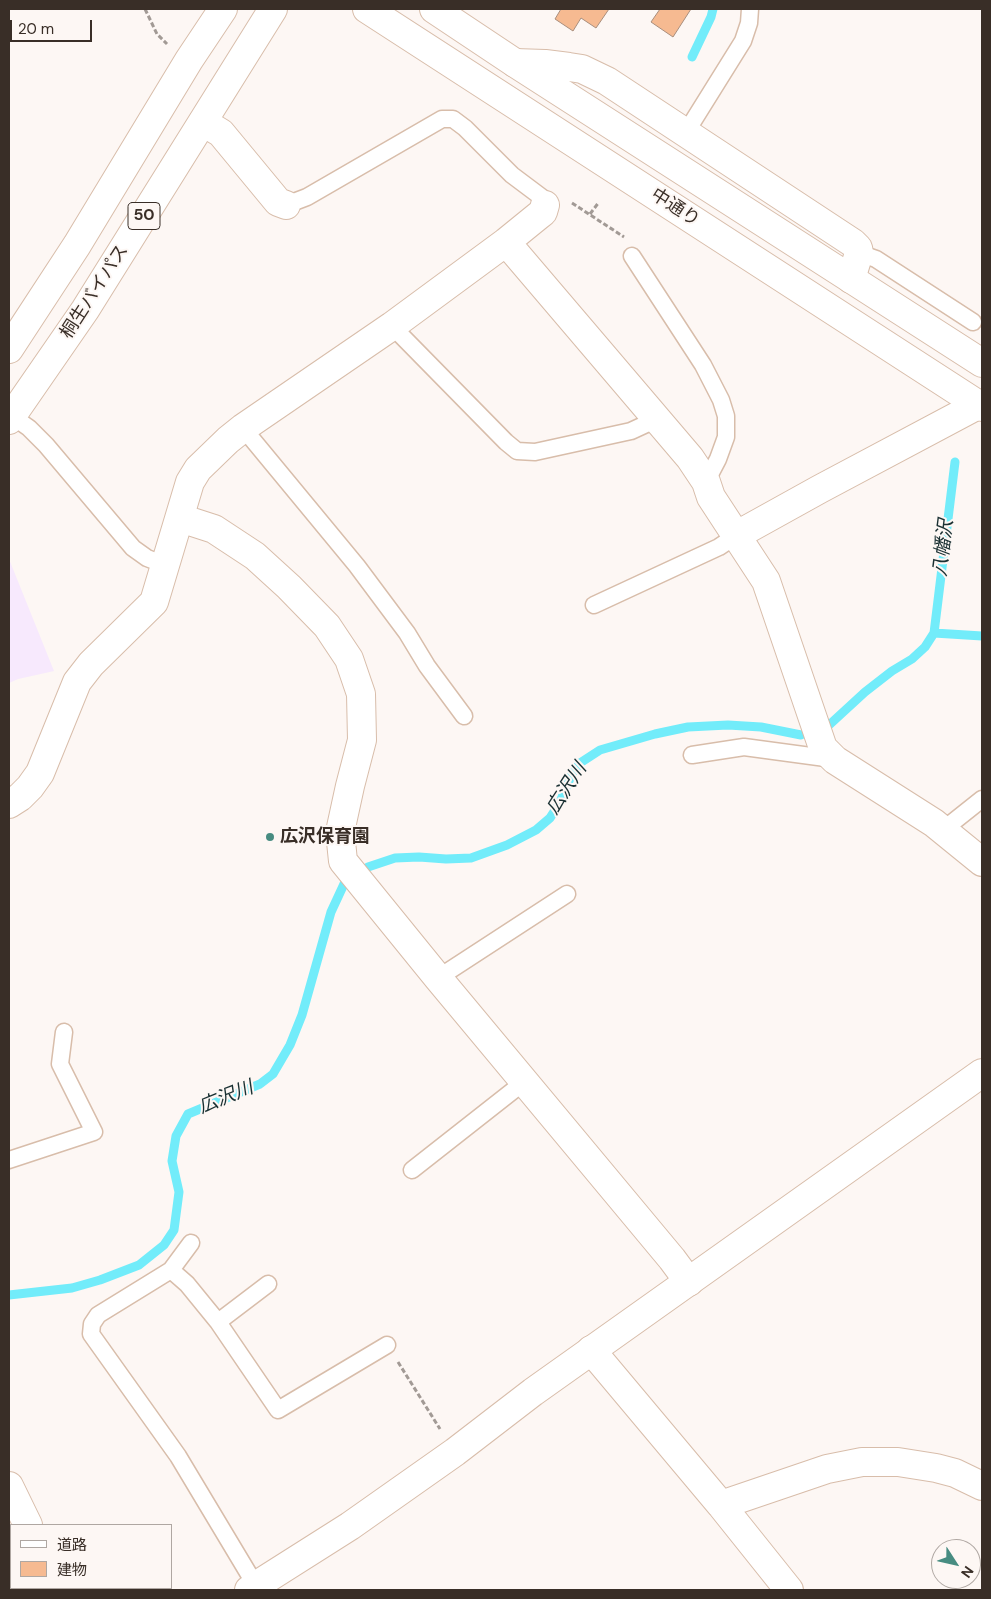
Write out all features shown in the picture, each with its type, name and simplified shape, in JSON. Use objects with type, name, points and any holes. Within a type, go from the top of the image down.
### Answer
[{"type":"main road","name":"50","points":[[9,350],[76,245],[189,60],[223,9]]},
{"type":"main road","name":"桐生バイパス","points":[[10,418],[85,310],[274,9]]},
{"type":"main road","name":"中通り","points":[[367,9],[981,405]]},
{"type":"main road","name":"中通り","points":[[434,9],[982,363]]},
{"type":"main road","points":[[515,63],[569,67],[588,72],[607,81],[853,242],[858,248],[859,253],[851,279]]},
{"type":"main road","points":[[202,122],[220,133],[278,202],[286,206]]},
{"type":"main road","points":[[9,804],[25,792],[40,773],[77,682],[91,664],[158,596],[165,565],[190,482],[198,469],[243,428],[392,326],[506,242],[556,202]]},
{"type":"main road","points":[[506,242],[690,458],[706,482],[711,497],[766,581],[823,748],[835,760],[934,822],[982,862]]},
{"type":"main road","points":[[737,535],[820,489],[981,405]]},
{"type":"main road","points":[[180,518],[214,529],[254,556],[289,587],[327,626],[349,659],[361,694],[362,740],[340,832],[343,860],[438,978],[672,1259],[688,1282]]},
{"type":"main road","points":[[258,1587],[350,1526],[455,1452],[591,1350],[982,1073]]},
{"type":"main road","points":[[591,1350],[721,1505],[789,1590]]},
{"type":"main road","points":[[721,1505],[827,1469],[862,1462],[898,1462],[936,1468],[955,1473],[982,1486]]},
{"type":"main road","points":[[9,1486],[28,1524]]},
{"type":"lane","points":[[686,134],[743,41],[749,23],[750,9]]},
{"type":"lane","points":[[286,206],[307,197],[442,119],[453,119],[465,128],[512,176],[544,199],[556,202]]},
{"type":"lane","points":[[632,249],[704,365],[721,400],[726,416],[726,437],[718,459],[706,482]]},
{"type":"lane","points":[[859,253],[876,259],[973,322]]},
{"type":"lane","points":[[392,326],[517,451],[534,452],[631,431],[657,419]]},
{"type":"lane","points":[[10,418],[29,428],[46,445],[133,548],[147,558],[165,565]]},
{"type":"lane","points":[[243,428],[358,566],[464,716]]},
{"type":"lane","points":[[594,605],[719,548],[737,535]]},
{"type":"lane","points":[[692,755],[744,747],[835,760]]},
{"type":"lane","points":[[943,830],[982,799]]},
{"type":"lane","points":[[438,978],[568,894]]},
{"type":"lane","points":[[9,1160],[94,1132],[60,1064],[64,1032]]},
{"type":"lane","points":[[412,1170],[524,1082]]},
{"type":"lane","points":[[191,1243],[171,1270],[98,1314],[92,1324],[91,1334],[178,1456],[258,1587]]},
{"type":"lane","points":[[171,1270],[187,1284],[218,1322],[278,1410],[387,1345]]},
{"type":"lane","points":[[218,1322],[268,1284]]},
{"type":"path","points":[[145,9],[151,20]]},
{"type":"path","points":[[556,202],[590,214],[632,249]]},
{"type":"path","points":[[590,214],[599,202]]},
{"type":"path","points":[[387,1345],[455,1452]]},
{"type":"shaded area","points":[[9,559],[54,671],[18,679],[9,683]]},
{"type":"building","points":[[561,9],[609,9],[596,28],[581,18],[573,31],[555,19]]},
{"type":"building","points":[[660,9],[691,9],[673,37],[651,22]]},
{"type":"waterway","name":"八幡沢","points":[[692,57],[713,9]]},
{"type":"waterway","name":"八幡沢","points":[[828,726],[865,692],[892,671],[912,659],[925,647],[934,633],[955,462]]},
{"type":"waterway","name":"広沢川","points":[[934,633],[982,636]]},
{"type":"waterway","name":"広沢川","points":[[368,867],[395,858],[471,858],[507,845],[536,830],[550,818],[559,804],[572,774],[580,763],[600,750],[655,734],[688,727],[728,725],[761,727],[801,735]]},
{"type":"waterway","name":"広沢川","points":[[9,1295],[72,1288],[100,1280],[139,1265],[164,1245],[174,1230],[179,1192],[172,1161],[176,1136],[188,1114],[260,1084],[273,1074],[290,1045],[302,1015],[331,912],[344,884]]},
{"type":"place","name":"広沢保育園","points":[[270,837]]}]
